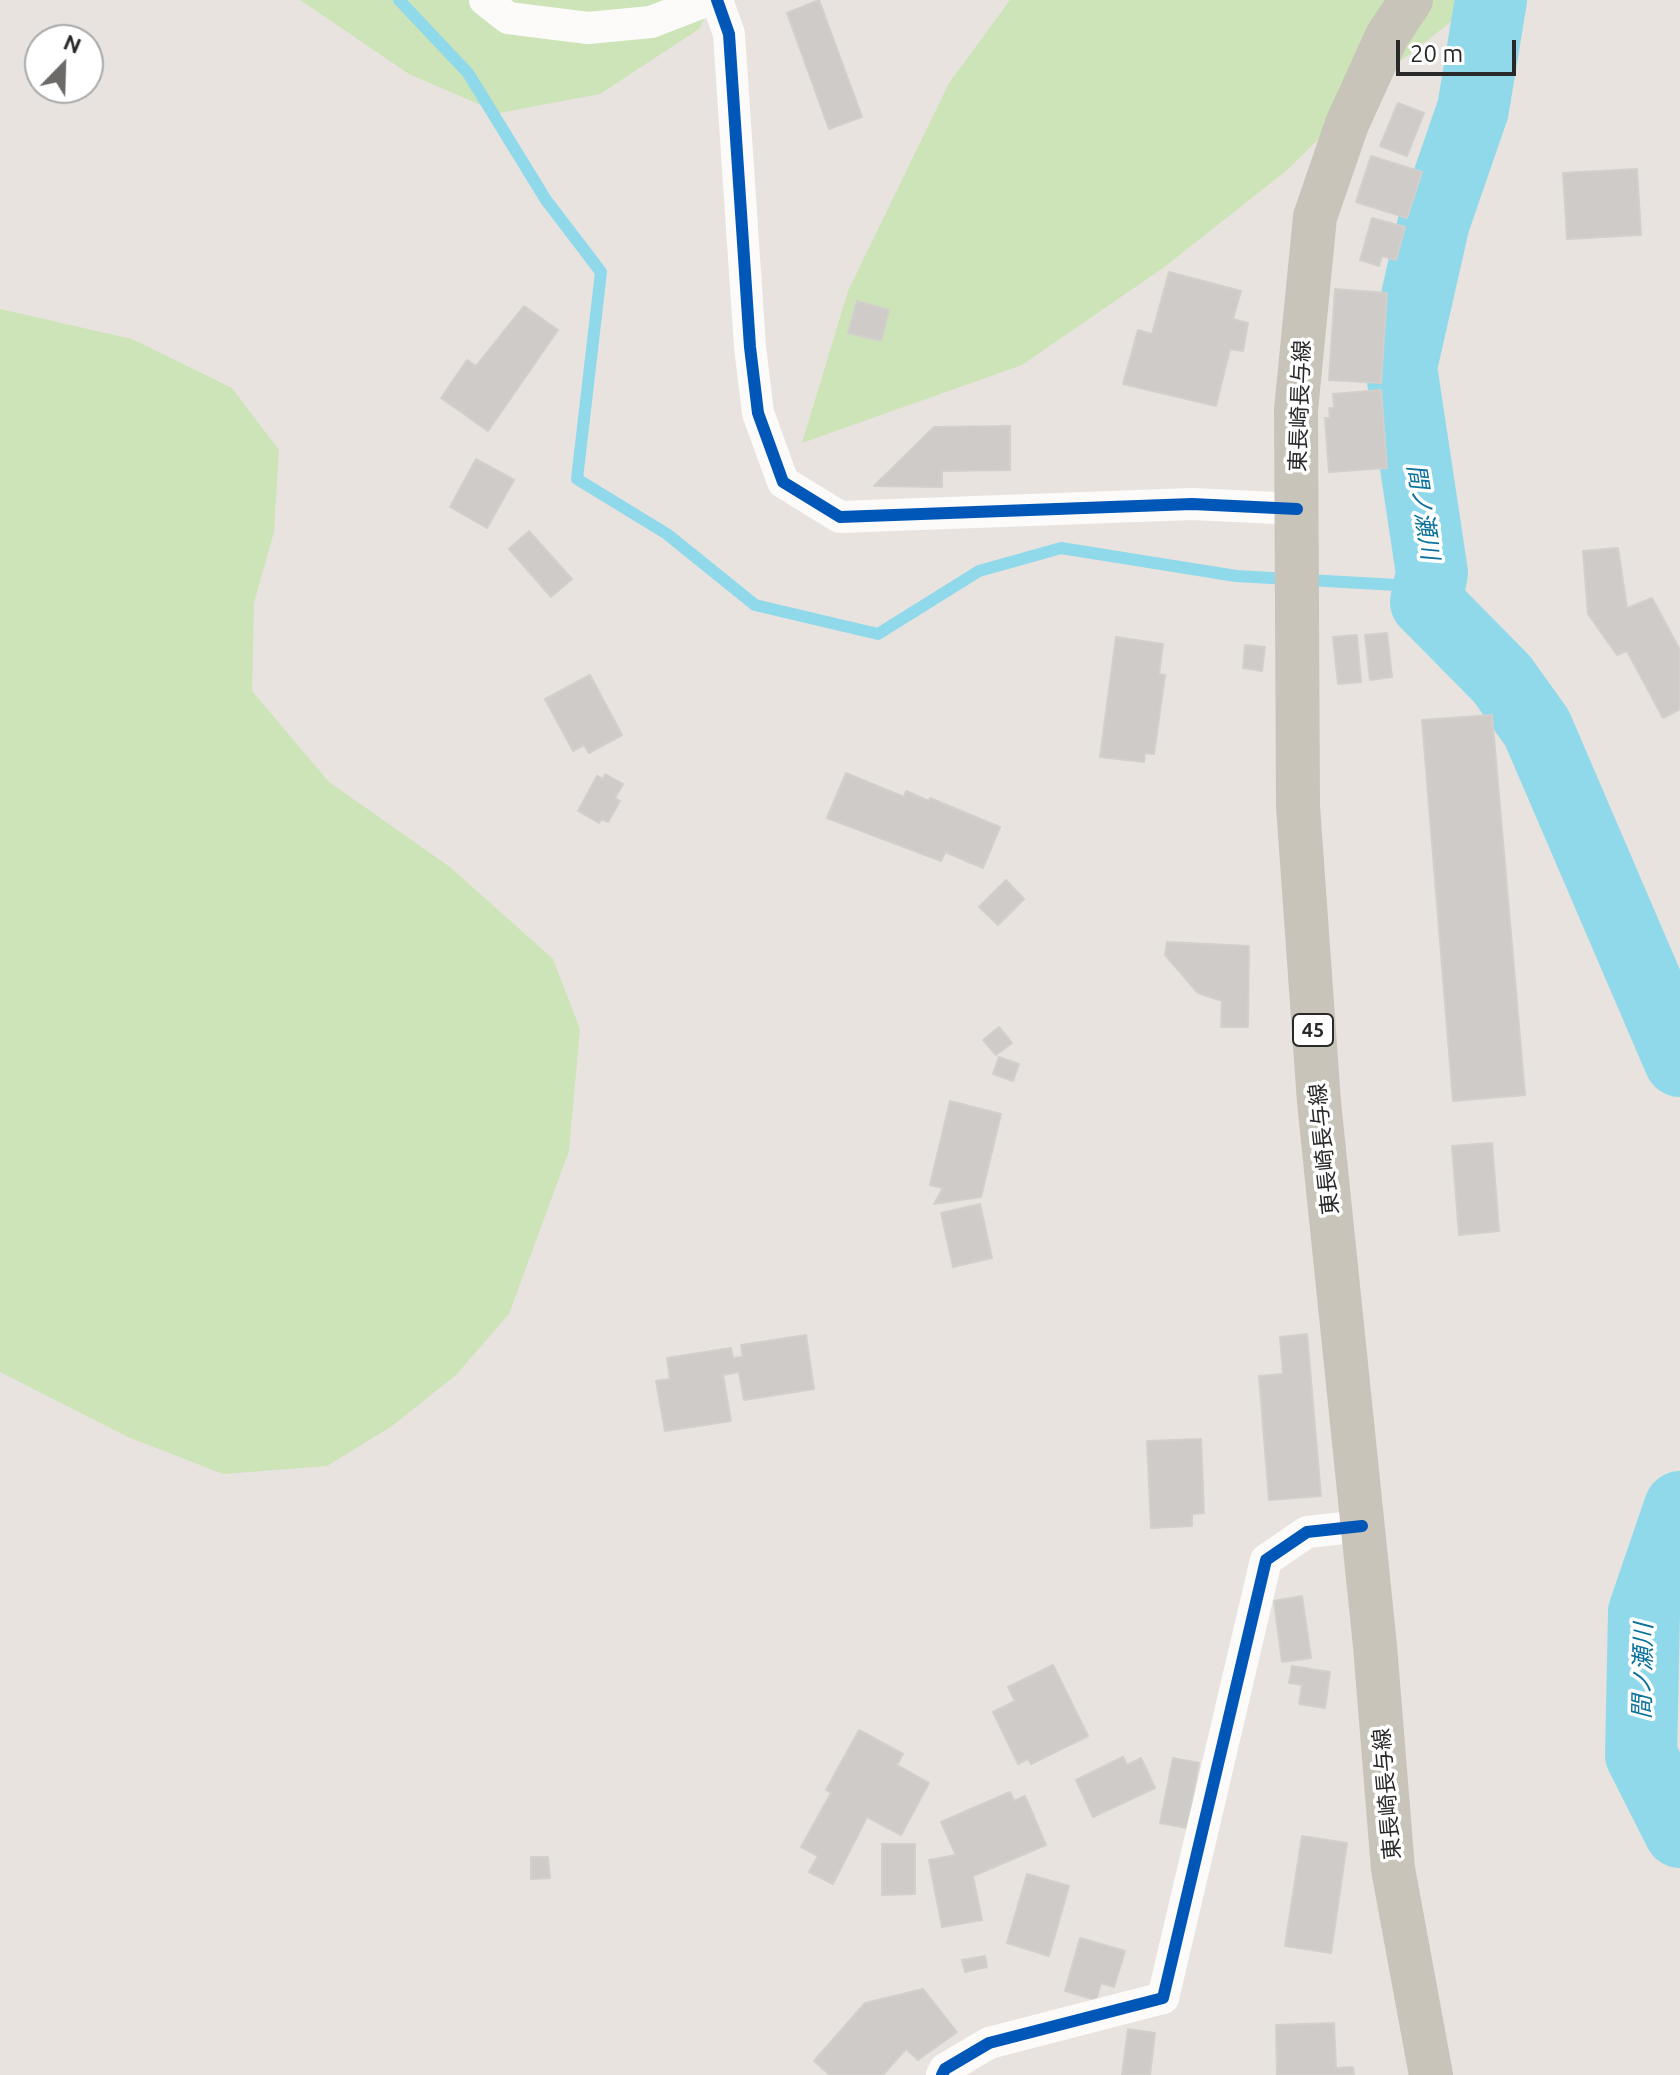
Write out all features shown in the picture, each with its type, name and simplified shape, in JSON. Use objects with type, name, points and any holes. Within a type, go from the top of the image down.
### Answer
[{"type":"main road","name":"東長崎長与線","points":[[1411,0],[1387,36],[1347,124],[1315,217],[1296,410],[1298,806],[1302,906],[1393,1869],[1431,2075]]},
{"type":"street","points":[[485,0],[508,18],[588,28],[651,22],[708,0]]},
{"type":"street","points":[[717,0],[729,34],[749,332],[758,413],[783,482],[840,517],[1192,504],[1297,509]]},
{"type":"street","points":[[942,2075],[945,2069],[989,2043],[1163,1998],[1266,1560],[1307,1532],[1362,1526]]},
{"type":"green space","points":[[300,0],[714,0],[699,29],[600,94],[499,113],[409,74]]},
{"type":"green space","points":[[1010,0],[1479,0],[1389,70],[1286,171],[1163,268],[1022,365],[802,443],[848,291],[949,83]]},
{"type":"green space","points":[[0,309],[132,339],[232,388],[279,450],[274,532],[254,603],[252,691],[329,782],[450,867],[553,959],[580,1029],[569,1151],[509,1314],[456,1375],[392,1426],[327,1466],[223,1474],[128,1437],[0,1372]]},
{"type":"building","points":[[819,0],[862,117],[829,129],[787,13]]},
{"type":"building","points":[[1398,103],[1424,113],[1407,156],[1380,146]]},
{"type":"building","points":[[1371,156],[1422,172],[1407,218],[1356,202]]},
{"type":"building","points":[[1637,169],[1641,235],[1567,239],[1563,173]]},
{"type":"building","points":[[1372,218],[1405,227],[1396,260],[1382,256],[1379,266],[1360,260]]},
{"type":"building","points":[[1169,272],[1241,291],[1233,319],[1248,323],[1243,351],[1230,349],[1216,406],[1123,384],[1138,330],[1152,334]]},
{"type":"building","points":[[1335,289],[1387,293],[1381,383],[1329,380]]},
{"type":"building","points":[[857,301],[889,310],[881,341],[848,333]]},
{"type":"building","points":[[524,306],[558,330],[488,431],[441,398],[467,360],[476,366]]},
{"type":"building","points":[[1381,390],[1387,468],[1329,472],[1325,418],[1330,418],[1329,408],[1334,408],[1333,394]]},
{"type":"building","points":[[1010,426],[1010,470],[942,471],[942,487],[874,486],[934,427]]},
{"type":"building","points":[[476,459],[514,480],[487,528],[450,507]]},
{"type":"building","points":[[529,531],[572,579],[551,597],[509,549]]},
{"type":"building","points":[[1618,548],[1627,608],[1652,598],[1680,650],[1680,709],[1663,718],[1627,651],[1617,655],[1588,614],[1583,551]]},
{"type":"building","points":[[1387,633],[1392,677],[1370,680],[1365,635]]},
{"type":"building","points":[[1357,635],[1361,682],[1338,684],[1333,637]]},
{"type":"building","points":[[1116,637],[1163,644],[1159,674],[1165,675],[1154,754],[1145,753],[1144,762],[1100,757]]},
{"type":"building","points":[[1245,645],[1265,647],[1262,671],[1243,668]]},
{"type":"building","points":[[590,675],[622,735],[589,753],[584,745],[573,751],[545,699]]},
{"type":"building","points":[[1492,715],[1525,1095],[1453,1101],[1422,720]]},
{"type":"building","points":[[846,773],[904,797],[906,791],[929,801],[930,798],[1000,827],[983,868],[945,852],[941,861],[827,818]]},
{"type":"building","points":[[605,774],[623,784],[615,798],[620,801],[608,822],[601,819],[599,823],[578,811],[597,776],[603,779]]},
{"type":"building","points":[[1006,880],[1024,899],[998,925],[979,907]]},
{"type":"building","points":[[1167,942],[1249,946],[1248,1027],[1221,1027],[1222,1001],[1198,993],[1165,955]]},
{"type":"building","points":[[999,1027],[1012,1043],[996,1055],[983,1040]]},
{"type":"building","points":[[999,1057],[1019,1064],[1013,1081],[993,1074]]},
{"type":"building","points":[[950,1101],[1001,1114],[981,1197],[934,1204],[943,1188],[930,1185]]},
{"type":"building","points":[[1492,1143],[1499,1231],[1459,1235],[1452,1146]]},
{"type":"building","points":[[980,1204],[992,1258],[953,1267],[941,1213]]},
{"type":"building","points":[[1307,1334],[1321,1496],[1269,1500],[1259,1376],[1283,1374],[1280,1337]]},
{"type":"building","points":[[806,1335],[814,1389],[744,1400],[739,1372],[723,1375],[731,1421],[665,1431],[656,1381],[670,1379],[667,1358],[731,1348],[733,1358],[743,1357],[741,1345]]},
{"type":"building","points":[[1201,1439],[1204,1513],[1192,1514],[1192,1526],[1151,1528],[1147,1441]]},
{"type":"building","points":[[1302,1596],[1311,1658],[1282,1662],[1274,1601]]},
{"type":"building","points":[[1053,1665],[1088,1736],[1031,1764],[1028,1759],[1018,1764],[993,1712],[1015,1701],[1008,1687]]},
{"type":"building","points":[[1292,1666],[1330,1672],[1325,1708],[1299,1704],[1302,1685],[1289,1683]]},
{"type":"building","points":[[859,1730],[903,1754],[897,1765],[929,1783],[901,1835],[867,1817],[833,1884],[809,1872],[818,1856],[801,1847],[831,1793],[826,1790]]},
{"type":"building","points":[[1123,1757],[1127,1765],[1141,1758],[1155,1788],[1093,1817],[1076,1780]]},
{"type":"building","points":[[1173,1758],[1199,1763],[1187,1828],[1160,1823]]},
{"type":"building","points":[[1010,1792],[1014,1801],[1025,1796],[1046,1845],[973,1876],[982,1920],[942,1927],[929,1860],[956,1855],[941,1822]]},
{"type":"building","points":[[1302,1836],[1347,1843],[1331,1953],[1285,1946]]},
{"type":"building","points":[[882,1844],[915,1844],[915,1894],[882,1895]]},
{"type":"building","points":[[531,1857],[548,1857],[550,1878],[531,1879]]},
{"type":"building","points":[[1027,1874],[1069,1886],[1049,1956],[1007,1943]]},
{"type":"building","points":[[1080,1938],[1125,1951],[1114,1987],[1101,1983],[1096,2000],[1065,1991]]},
{"type":"building","points":[[985,1956],[987,1967],[965,1972],[962,1960]]},
{"type":"building","points":[[923,1989],[957,2032],[918,2060],[906,2049],[883,2075],[830,2075],[814,2061],[865,2003]]},
{"type":"building","points":[[1334,2023],[1336,2068],[1353,2067],[1354,2075],[1277,2075],[1276,2025]]},
{"type":"building","points":[[1128,2029],[1155,2033],[1150,2075],[1122,2075]]},
{"type":"waterway","points":[[399,0],[468,73],[546,200],[601,272],[577,479],[667,534],[755,605],[878,634],[979,571],[1061,548],[1236,576],[1397,585],[1426,602]]},
{"type":"waterway","name":"間ノ瀬川","points":[[1491,0],[1473,109],[1434,222],[1401,367],[1432,573],[1426,602],[1502,679],[1537,728],[1680,1061]]},
{"type":"waterway","name":"間ノ瀬川","points":[[1680,1507],[1644,1612],[1641,1755],[1680,1832]]},
{"type":"cycle path","points":[[717,0],[729,34],[750,347],[758,413],[783,482],[840,517],[1192,504],[1297,509]]},
{"type":"cycle path","points":[[942,2075],[945,2069],[989,2043],[1163,1998],[1266,1560],[1307,1532],[1362,1526]]}]
